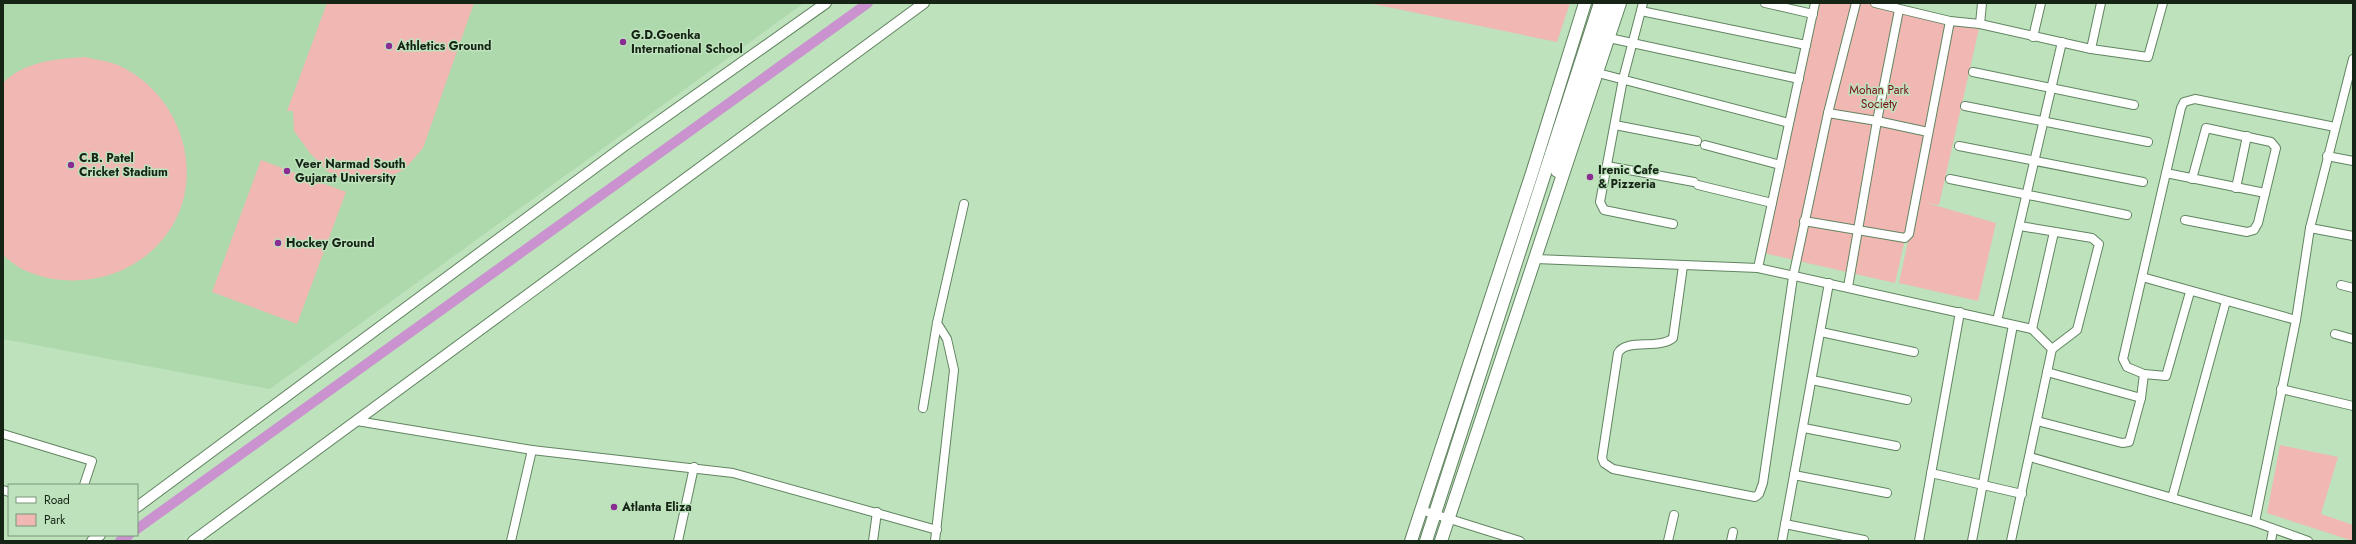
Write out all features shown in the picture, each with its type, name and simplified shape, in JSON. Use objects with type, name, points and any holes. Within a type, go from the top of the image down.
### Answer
[{"type":"main road","points":[[1411,541],[1534,169],[1585,3]]},
{"type":"main road","points":[[1436,541],[1442,516],[1600,3]]},
{"type":"main road","points":[[1441,541],[1442,516],[1611,3]]},
{"type":"main road","points":[[1426,541],[1442,516],[1536,259],[1620,3]]},
{"type":"street","points":[[138,507],[624,146],[826,3]]},
{"type":"street","points":[[193,541],[924,3]]},
{"type":"street","points":[[1765,3],[1813,14]]},
{"type":"street","points":[[1758,268],[1815,3]]},
{"type":"street","points":[[1683,266],[1673,338],[1668,342],[1660,344],[1627,346],[1620,349],[1618,353],[1602,458],[1604,463],[1613,469],[1750,497],[1759,494],[1763,483],[1793,277],[1804,220],[1828,113],[1856,3]]},
{"type":"street","points":[[1875,3],[1899,10],[1950,21],[1980,24],[2091,49],[2148,57],[2163,3]]},
{"type":"street","points":[[1980,24],[1981,3]]},
{"type":"street","points":[[2033,37],[2041,3]]},
{"type":"street","points":[[2091,49],[2101,3]]},
{"type":"street","points":[[1673,224],[1604,210],[1600,202],[1623,79],[1642,7],[1806,45]]},
{"type":"street","points":[[1848,287],[1877,121],[1899,10]]},
{"type":"street","points":[[1804,220],[1859,231],[1906,238],[1909,234],[1950,21]]},
{"type":"street","points":[[1609,38],[1799,80]]},
{"type":"street","points":[[1997,321],[2062,42]]},
{"type":"street","points":[[2255,522],[2296,320],[2310,228],[2327,156],[2353,59]]},
{"type":"street","points":[[1973,72],[2134,105]]},
{"type":"street","points":[[1598,73],[1789,123]]},
{"type":"street","points":[[2190,292],[2168,372],[2163,377],[2144,374],[2127,367],[2123,359],[2181,108],[2184,102],[2189,100],[2335,127]]},
{"type":"street","points":[[1965,106],[2148,142]]},
{"type":"street","points":[[1828,113],[1877,121],[1928,132]]},
{"type":"street","points":[[1615,125],[1697,141]]},
{"type":"street","points":[[2185,220],[2251,232],[2258,223],[2276,148],[2271,142],[2206,128],[2192,179]]},
{"type":"street","points":[[2236,188],[2246,136]]},
{"type":"street","points":[[1705,145],[1780,165]]},
{"type":"street","points":[[1959,146],[2143,182]]},
{"type":"street","points":[[2327,156],[2353,161]]},
{"type":"street","points":[[1607,166],[1696,184],[1772,203]]},
{"type":"street","points":[[2166,173],[2265,194]]},
{"type":"street","points":[[1950,179],[2127,215]]},
{"type":"street","points":[[923,408],[937,323],[964,204]]},
{"type":"street","points":[[2011,541],[2052,349],[2077,330],[2099,248],[2099,244],[2092,238],[2020,226]]},
{"type":"street","points":[[2310,228],[2353,236]]},
{"type":"street","points":[[2032,329],[2054,232]]},
{"type":"street","points":[[1536,259],[1758,268],[2032,329],[2052,349]]},
{"type":"street","points":[[2142,277],[2190,292],[2296,320]]},
{"type":"street","points":[[1782,541],[1784,524],[1804,428],[1829,283]]},
{"type":"street","points":[[2341,285],[2353,288]]},
{"type":"street","points":[[2172,498],[2226,301]]},
{"type":"street","points":[[1919,541],[1960,312]]},
{"type":"street","points":[[935,541],[954,370],[947,339],[937,323]]},
{"type":"street","points":[[1972,541],[2013,325]]},
{"type":"street","points":[[1821,332],[1914,352]]},
{"type":"street","points":[[2335,334],[2353,339]]},
{"type":"street","points":[[2047,372],[2141,398]]},
{"type":"street","points":[[2037,421],[2126,443],[2131,439],[2141,398],[2144,374]]},
{"type":"street","points":[[1812,380],[1906,400]]},
{"type":"street","points":[[2281,389],[2353,406]]},
{"type":"street","points":[[356,421],[532,450],[694,467],[733,473],[937,530]]},
{"type":"street","points":[[1804,428],[1896,446]]},
{"type":"street","points":[[3,434],[92,462],[84,484]]},
{"type":"street","points":[[511,541],[532,450]]},
{"type":"street","points":[[2030,457],[2255,522],[2273,530],[2308,541]]},
{"type":"street","points":[[678,541],[694,467]]},
{"type":"street","points":[[1931,473],[2022,494]]},
{"type":"street","points":[[1794,475],[1887,493]]},
{"type":"street","points":[[1421,510],[1520,541]]},
{"type":"street","points":[[873,541],[877,512]]},
{"type":"street","points":[[1668,541],[1674,514]]},
{"type":"street","points":[[1784,524],[1864,540]]},
{"type":"street","points":[[2271,541],[2273,530]]},
{"type":"street","points":[[1731,541],[1733,532]]},
{"type":"shaded area","name":"Veer Narmad South Gujarat University","points":[[3,3],[804,3],[270,389],[3,339]]},
{"type":"green space","points":[[327,3],[474,3],[423,148],[405,169],[379,182],[346,181],[327,171],[310,153],[294,131],[293,111],[287,111]]},
{"type":"green space","points":[[1368,3],[1570,3],[1557,42]]},
{"type":"green space","name":"Mohan Park Society","points":[[1815,3],[1887,3],[1980,24],[1939,205],[1927,203],[1996,223],[1978,301],[1899,283],[1917,200],[1914,200],[1895,283],[1759,252]]},
{"type":"green space","points":[[85,57],[120,66],[139,78],[156,93],[169,110],[179,130],[185,151],[187,173],[184,196],[177,217],[165,237],[149,253],[131,266],[110,274],[89,279],[66,280],[44,277],[22,269],[3,255],[3,83],[21,70],[41,62]]},
{"type":"green space","points":[[261,160],[346,192],[297,324],[212,292]]},
{"type":"green space","points":[[2280,445],[2338,457],[2321,514],[2353,525],[2353,541],[2267,513]]},
{"type":"waterway","points":[[138,528],[868,3]]},
{"type":"waterway","points":[[120,541],[128,536]]},
{"type":"place","name":"G.D.Goenka International School","points":[[623,42]]},
{"type":"place","name":"Athletics Ground","points":[[389,46]]},
{"type":"place","name":"C.B. Patel Cricket Stadium","points":[[71,165]]},
{"type":"place","name":"Veer Narmad South Gujarat University","points":[[287,171]]},
{"type":"place","name":"Irenic Cafe & Pizzeria","points":[[1590,177]]},
{"type":"place","name":"Hockey Ground","points":[[278,243]]},
{"type":"place","name":"Atlanta Eliza","points":[[614,507]]}]
